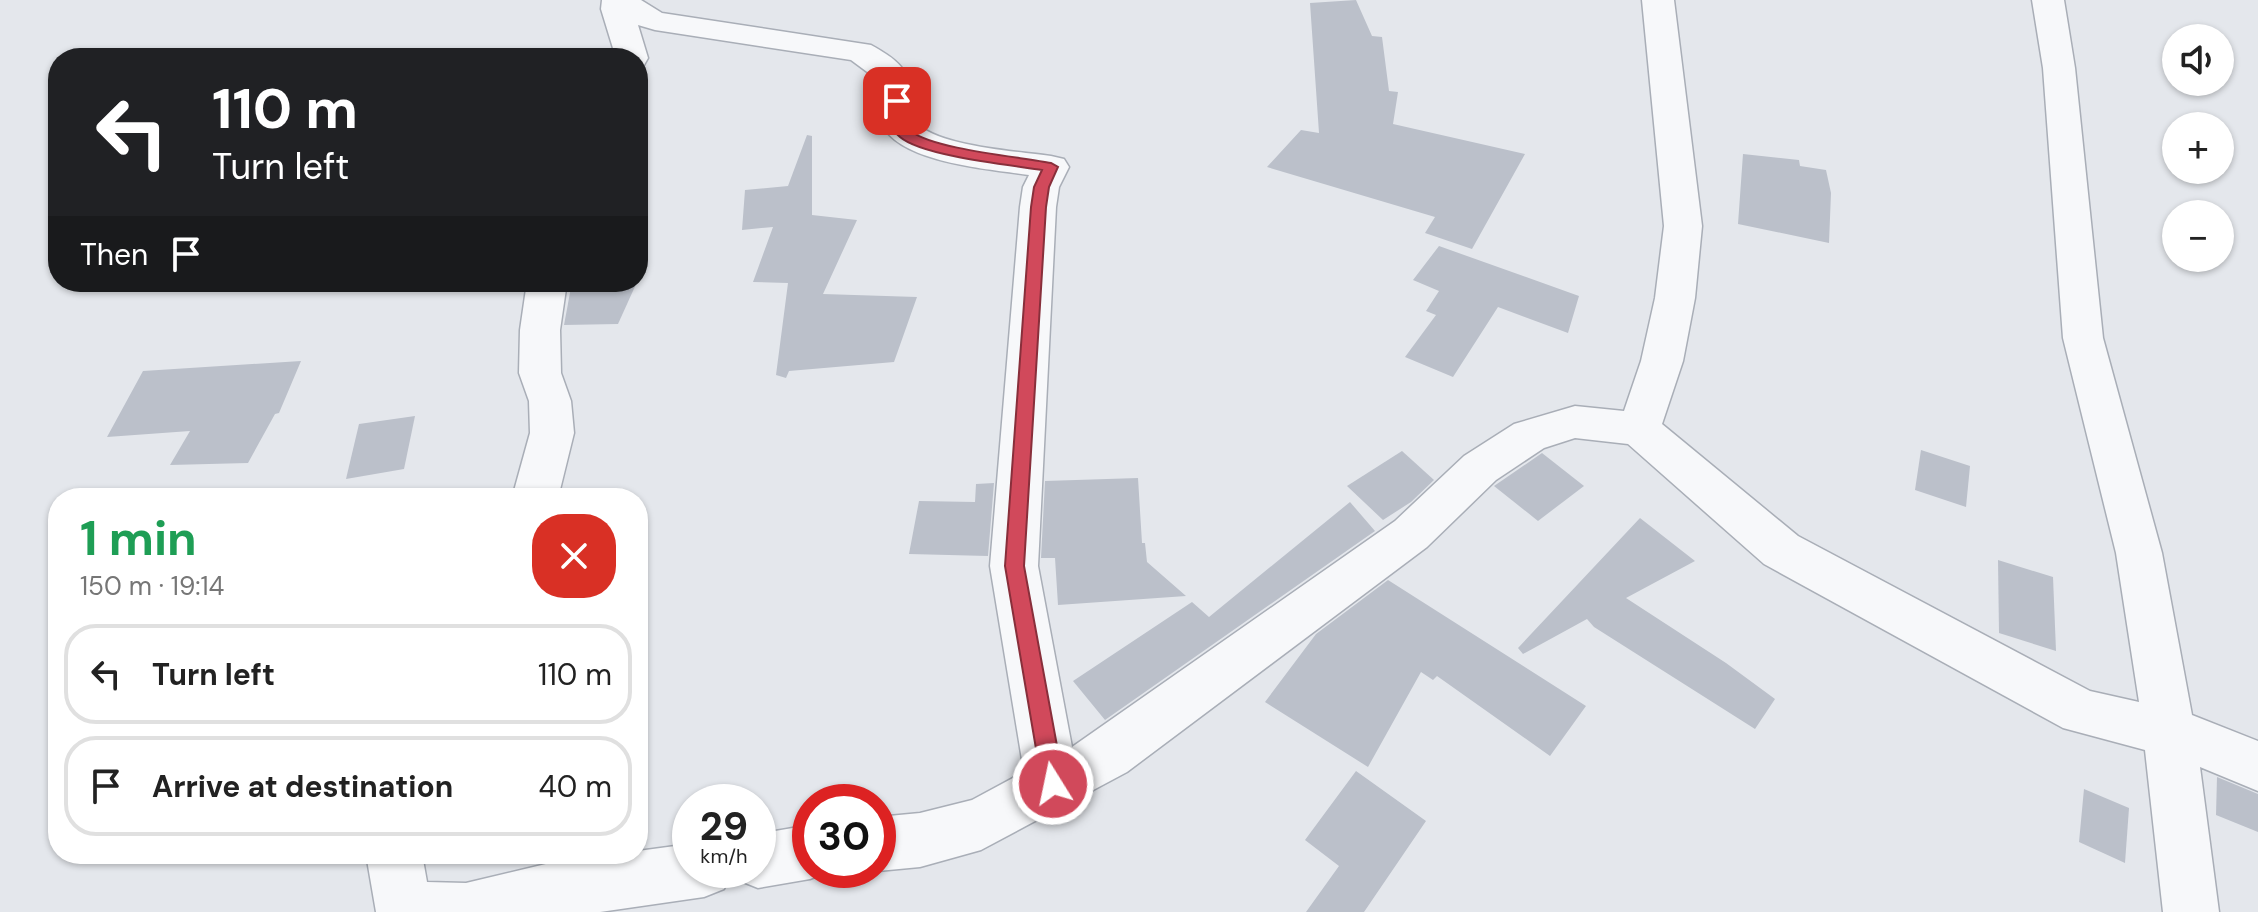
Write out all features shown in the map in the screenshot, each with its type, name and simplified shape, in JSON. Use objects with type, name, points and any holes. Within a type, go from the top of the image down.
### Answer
[{"type":"street","points":[[629,48],[617,9],[620,0],[655,21],[860,52],[882,62],[895,82],[898,123],[905,134],[928,145],[1051,167],[1041,187],[1038,207],[1014,566],[1053,784]]},
{"type":"street","points":[[1639,429],[1662,361],[1675,298],[1683,226],[1658,0]]},
{"type":"street","points":[[2048,0],[2059,68],[2083,338],[2139,553],[2169,730],[2191,912]]},
{"type":"street","points":[[538,488],[552,433],[550,401],[540,373],[540,330],[546,292]]},
{"type":"street","points":[[896,842],[920,840],[981,824],[1108,755],[1411,534],[1480,468],[1529,436],[1575,422],[1639,429],[1781,550],[2081,712],[2169,730],[2258,766]]},
{"type":"street","points":[[396,864],[404,910],[466,911],[550,891],[672,874]]},
{"type":"building","points":[[1356,0],[1372,36],[1382,37],[1389,91],[1398,92],[1393,124],[1525,154],[1472,249],[1425,233],[1435,217],[1267,167],[1301,130],[1319,133],[1310,3]]},
{"type":"building","points":[[807,135],[812,136],[812,215],[857,220],[823,294],[917,297],[894,362],[789,371],[786,378],[776,375],[788,283],[753,282],[773,227],[742,230],[745,190],[788,186]]},
{"type":"building","points":[[1743,154],[1799,160],[1800,166],[1826,170],[1831,193],[1829,243],[1738,224]]},
{"type":"building","points":[[1439,246],[1579,296],[1568,333],[1498,307],[1453,377],[1405,357],[1436,315],[1426,311],[1439,291],[1413,280]]},
{"type":"building","points":[[570,292],[632,292],[618,324],[564,325]]},
{"type":"building","points":[[301,361],[279,413],[275,414],[248,463],[170,465],[190,431],[107,437],[143,371]]},
{"type":"building","points":[[415,416],[404,469],[346,479],[359,424]]},
{"type":"building","points":[[1921,450],[1970,466],[1966,507],[1915,490]]},
{"type":"building","points":[[1402,451],[1434,480],[1411,502],[1383,520],[1347,486]]},
{"type":"building","points":[[1542,453],[1584,486],[1538,521],[1494,486]]},
{"type":"building","points":[[1138,478],[1142,543],[1145,543],[1147,562],[1186,596],[1058,605],[1055,558],[1041,558],[1045,481]]},
{"type":"building","points":[[994,483],[988,556],[909,554],[919,501],[975,502],[976,484]]},
{"type":"building","points":[[1350,502],[1375,531],[1105,720],[1073,681],[1192,602],[1209,617]]},
{"type":"building","points":[[1640,518],[1695,561],[1626,598],[1775,699],[1755,729],[1594,627],[1587,619],[1523,654],[1518,648]]},
{"type":"building","points":[[1998,560],[2053,577],[2056,651],[1999,633]]},
{"type":"building","points":[[1388,580],[1586,706],[1550,756],[1437,676],[1433,680],[1421,672],[1368,767],[1265,702],[1316,634]]},
{"type":"building","points":[[1356,771],[1426,821],[1364,912],[1306,912],[1339,866],[1305,840]]},
{"type":"building","points":[[2217,777],[2258,794],[2258,832],[2216,815]]},
{"type":"building","points":[[2084,789],[2129,808],[2125,863],[2079,842]]},
{"type":"route","points":[[897,101],[898,123],[905,134],[928,145],[1051,167],[1041,187],[1038,207],[1014,566],[1053,784]]}]
